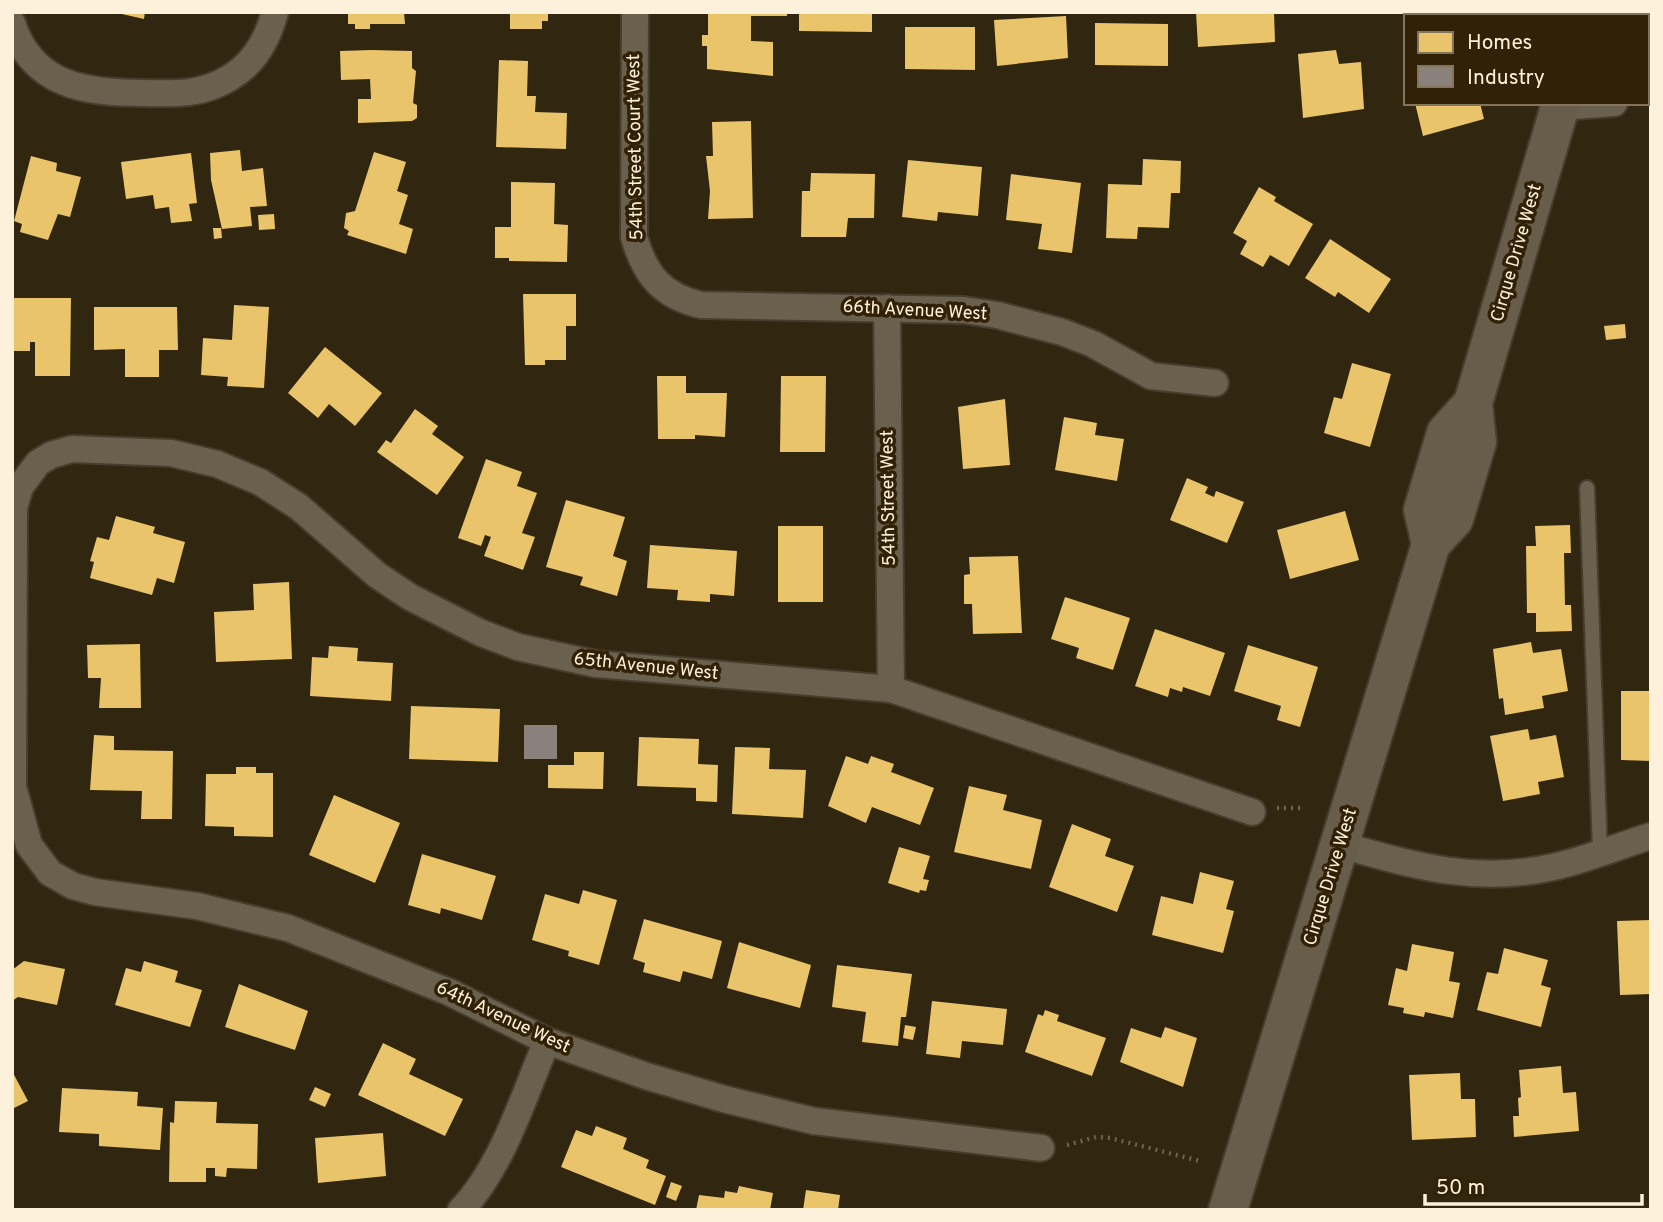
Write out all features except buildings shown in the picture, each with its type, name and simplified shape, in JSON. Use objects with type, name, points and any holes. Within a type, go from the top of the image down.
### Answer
[{"type":"main road","name":"Cirque Drive West","points":[[1228,1210],[1341,845],[1430,544],[1454,519],[1477,442],[1473,404],[1560,105]]},
{"type":"street","points":[[12,23],[24,49],[41,68],[61,82],[102,93],[186,94],[211,88],[233,76],[252,59],[266,38],[275,12]]},
{"type":"street","name":"54th Street Court West","points":[[635,12],[634,237],[641,262],[651,278]]},
{"type":"street","name":"66th Avenue West","points":[[651,278],[665,292],[701,305],[964,310],[1030,322],[1093,344],[1151,376],[1215,383]]},
{"type":"street","name":"54th Street West","points":[[887,308],[891,689]]},
{"type":"street","name":"65th Avenue West","points":[[29,845],[13,787],[14,508],[20,486],[38,463],[51,455],[72,449],[171,453],[216,464],[260,482],[299,507],[377,575],[410,597],[469,628],[518,647],[596,664],[891,689],[1252,812]]},
{"type":"street","points":[[1341,845],[1413,865],[1460,874],[1507,875],[1555,867],[1651,836]]},
{"type":"street","name":"64th Avenue West","points":[[29,845],[50,873],[74,886],[95,892],[197,906],[288,928],[449,992],[547,1041],[646,1076],[814,1121],[1041,1148]]},
{"type":"street","points":[[461,1210],[477,1193],[494,1164],[547,1041]]},
{"type":"lane","points":[[1587,488],[1600,851]]},
{"type":"path","points":[[1041,1148],[1077,1144],[1096,1137],[1110,1138],[1200,1161]]}]
